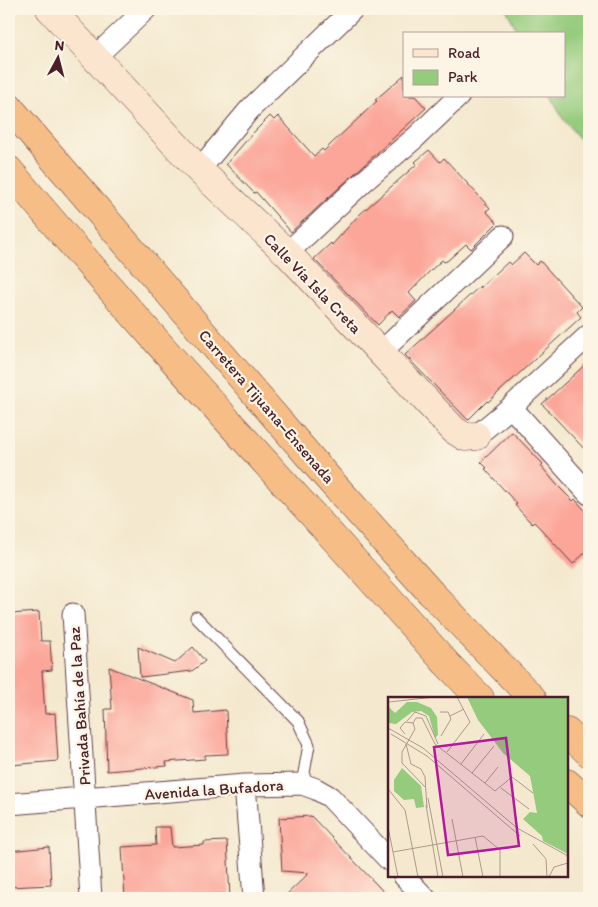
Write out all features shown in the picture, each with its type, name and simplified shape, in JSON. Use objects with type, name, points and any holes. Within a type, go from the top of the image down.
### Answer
[{"type":"highway","name":"Carretera Tijuana–Ensenada","points":[[9,107],[326,476],[432,593],[531,697]]},
{"type":"highway","points":[[9,170],[74,248],[240,435],[479,697]]},
{"type":"highway","points":[[568,733],[589,753]]},
{"type":"highway","points":[[568,784],[589,802]]},
{"type":"street","name":"Calle Vía Isla Creta","points":[[50,9],[199,170],[287,253],[454,430],[465,437],[476,436],[511,407],[589,335]]},
{"type":"street","points":[[94,58],[146,9]]},
{"type":"street","points":[[199,170],[250,109],[353,9]]},
{"type":"street","points":[[287,253],[363,182],[416,138],[457,98]]},
{"type":"street","points":[[380,353],[502,236]]},
{"type":"street","points":[[511,407],[589,494]]},
{"type":"street","name":"Privada Bahía de la Paz","points":[[73,614],[91,898]]},
{"type":"street","name":"Avenida la Bufadora","points":[[9,804],[245,785],[302,784],[316,789],[330,798],[388,859]]},
{"type":"street","points":[[245,785],[254,898]]},
{"type":"street","points":[[405,877],[426,898]]},
{"type":"lane","points":[[196,617],[298,721],[308,745],[302,784]]},
{"type":"green space","points":[[506,9],[589,9],[589,150],[563,119],[552,98],[566,98],[566,32],[518,32]]},
{"type":"building","points":[[403,76],[403,98],[417,98],[426,108],[291,232],[256,192],[254,193],[226,164],[270,116],[274,120],[278,116],[314,156],[322,149],[324,151],[377,101],[375,100]]},
{"type":"building","points":[[429,150],[440,162],[444,158],[490,208],[486,211],[497,223],[471,249],[466,244],[447,261],[444,262],[442,260],[409,293],[416,301],[399,317],[392,310],[378,325],[314,259],[331,243],[332,245],[359,215],[417,164],[415,162]]},
{"type":"building","points":[[524,253],[536,265],[540,261],[582,307],[577,312],[581,317],[468,420],[405,355],[508,262],[511,265]]},
{"type":"building","points":[[589,361],[589,454],[542,404]]},
{"type":"building","points":[[512,432],[543,464],[541,466],[557,485],[573,501],[575,499],[589,515],[589,549],[573,564],[534,522],[532,524],[481,462]]},
{"type":"building","points":[[39,612],[41,641],[50,641],[52,670],[42,671],[45,714],[55,713],[58,761],[10,765],[9,614]]},
{"type":"building","points":[[138,647],[175,663],[193,647],[205,661],[192,671],[140,677]]},
{"type":"building","points":[[109,667],[193,700],[194,713],[226,710],[228,754],[205,755],[205,759],[166,762],[167,766],[107,771],[105,709],[112,709]]},
{"type":"building","points":[[311,816],[389,898],[283,898],[309,873],[282,871],[279,818]]},
{"type":"building","points":[[155,827],[170,827],[172,847],[204,845],[204,842],[227,841],[230,898],[125,898],[122,847],[156,845]]},
{"type":"building","points":[[49,847],[51,885],[9,887],[9,851]]}]
